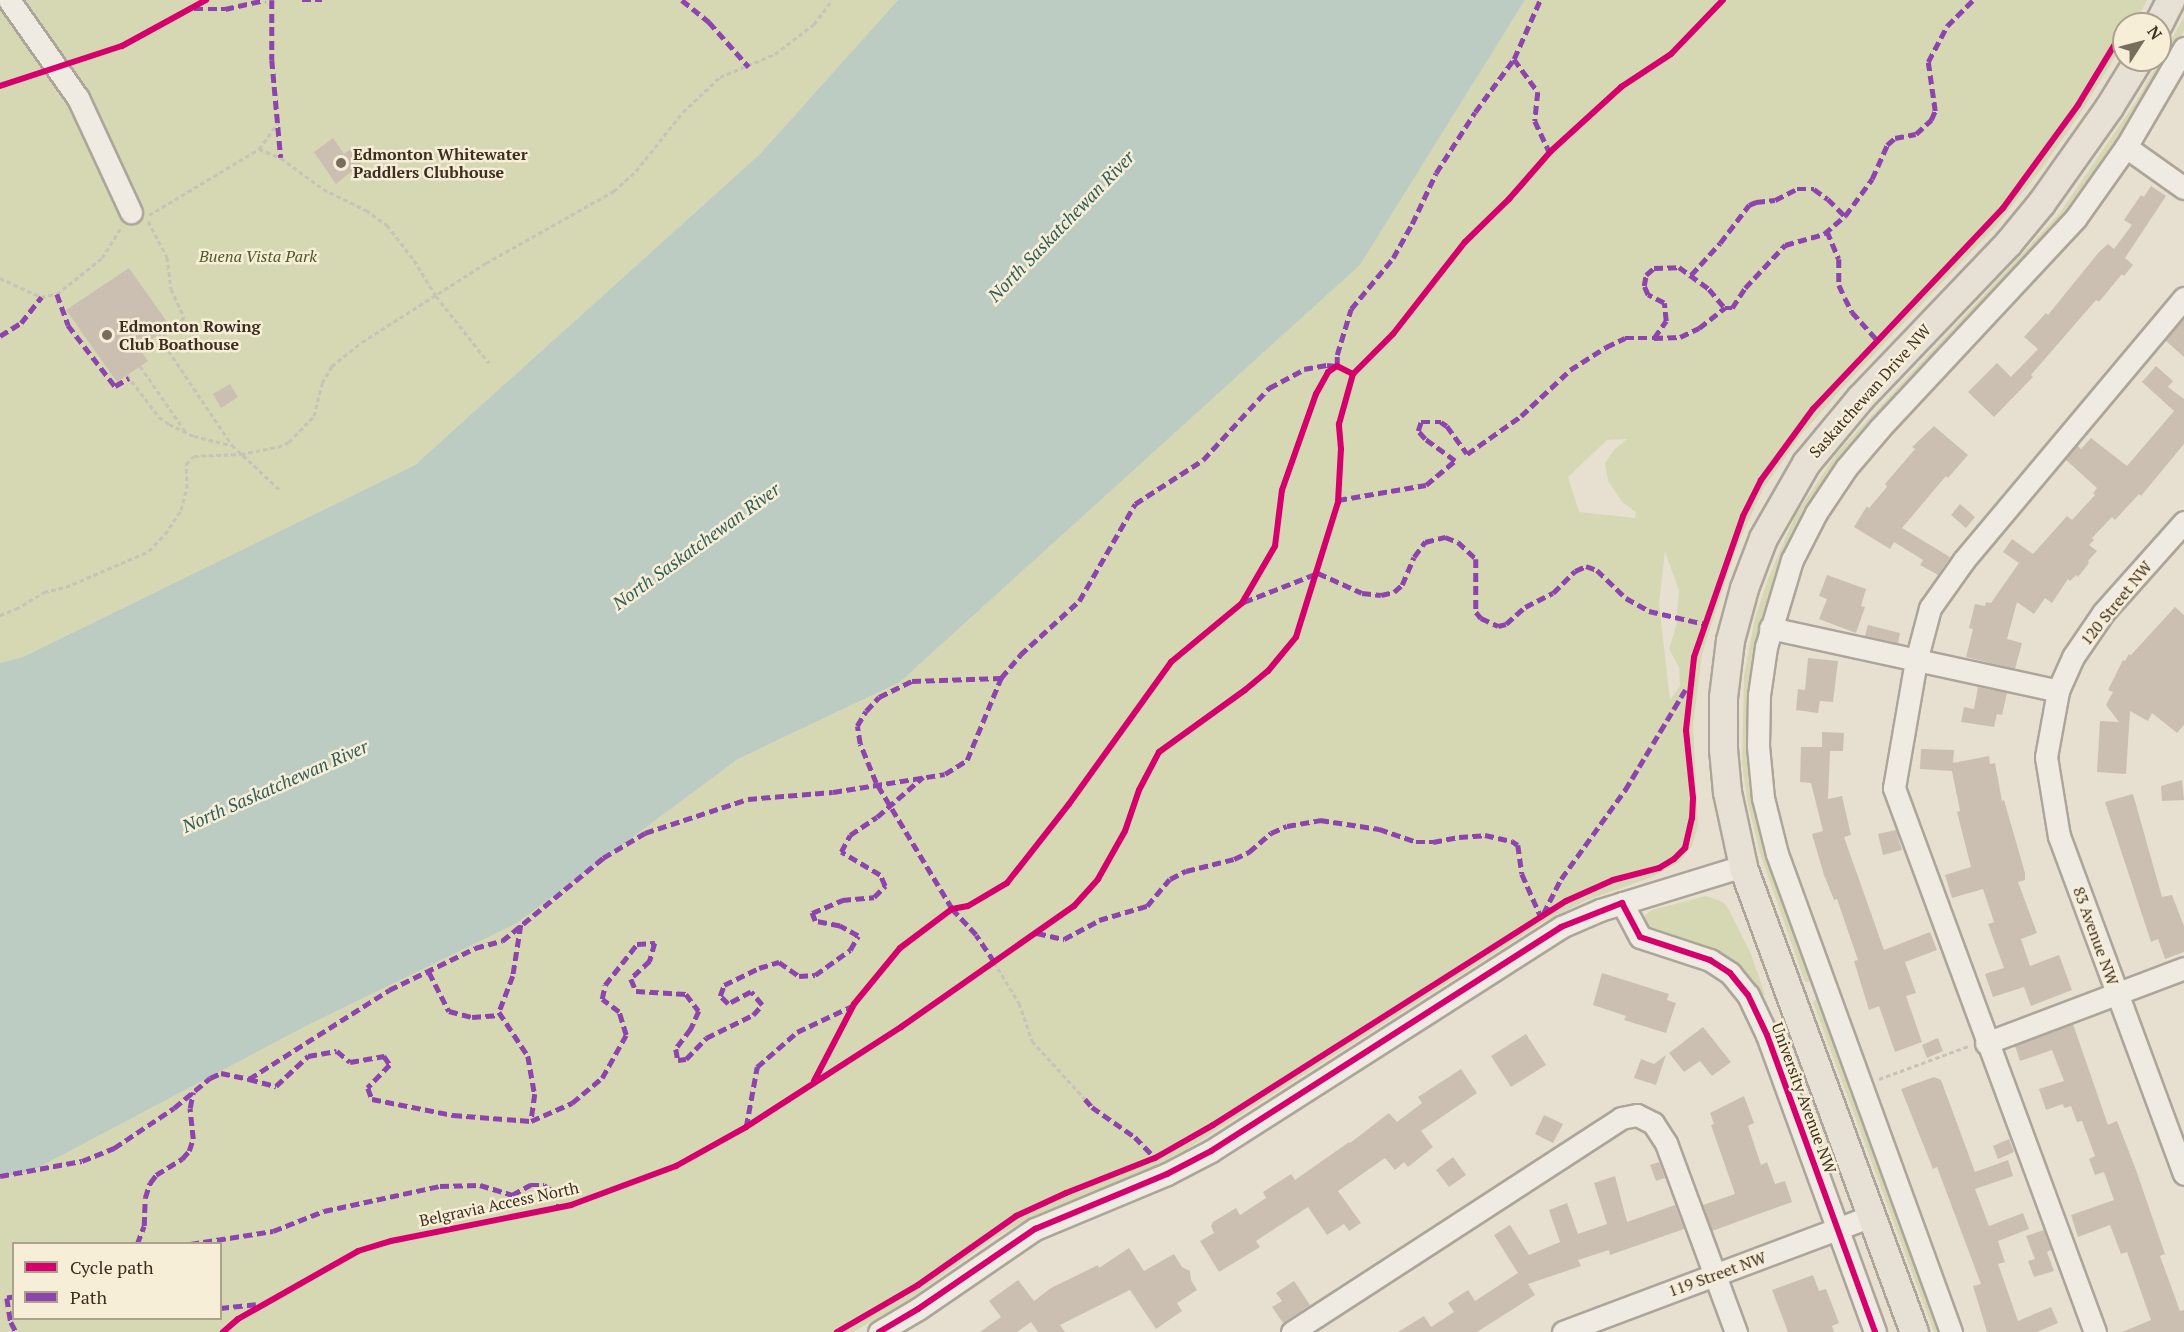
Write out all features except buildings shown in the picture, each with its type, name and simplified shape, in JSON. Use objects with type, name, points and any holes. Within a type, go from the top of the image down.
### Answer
[{"type":"main road","name":"Saskatchewan Drive NW","points":[[1743,866],[1727,792],[1723,749],[1723,697],[1730,640],[1753,563],[1771,520],[1822,440],[2008,243],[2041,203],[2109,108],[2131,72]]},
{"type":"main road","name":"University Avenue NW","points":[[1743,866],[1914,1332]]},
{"type":"street","points":[[9,0],[78,98],[131,212]]},
{"type":"street","name":"Saskatchewan Drive NW","points":[[1770,628],[1792,560],[1816,513],[1846,468],[1880,428],[2075,219],[2126,147],[2184,48]]},
{"type":"street","points":[[2126,147],[2184,188]]},
{"type":"street","points":[[2095,1332],[1894,788],[1916,661],[1930,609],[1964,560],[2184,298]]},
{"type":"street","name":"120 Street NW","points":[[2058,691],[2073,657],[2103,614],[2184,522]]},
{"type":"street","points":[[1951,1332],[1777,854],[1763,798],[1758,746],[1759,696],[1770,628],[2058,691]]},
{"type":"street","name":"83 Avenue NW","points":[[2058,691],[2046,757],[2059,836],[2184,1174]]},
{"type":"street","points":[[879,1332],[918,1309],[1035,1229],[1167,1174],[1211,1151],[1561,927],[1622,903],[1743,866]]},
{"type":"street","name":"University Avenue NW","points":[[1622,903],[1640,937],[1710,960],[1730,973],[1748,995],[1767,1035],[1875,1332]]},
{"type":"street","points":[[1986,1041],[2184,968]]},
{"type":"street","name":"University Avenue NW","points":[[1791,998],[1824,985]]},
{"type":"street","points":[[1292,1332],[1621,1118],[1637,1115],[1653,1123],[1666,1143],[1736,1332]]},
{"type":"street","name":"119 Street NW","points":[[1563,1332],[1587,1327],[1715,1274],[1872,1216]]},
{"type":"path","points":[[0,615],[16,609],[44,592],[66,587],[149,551],[165,534],[182,510],[188,488],[186,464],[194,456],[241,454],[278,447],[289,442],[314,416],[322,383],[332,366],[362,342],[519,244],[614,191],[636,171],[683,112],[720,77],[775,54],[814,24],[832,0]]},
{"type":"path","points":[[279,121],[259,149],[145,217],[167,257],[171,289],[184,317],[179,324],[160,335],[232,445],[281,491]]},
{"type":"path","points":[[259,149],[281,158],[323,189],[366,210],[387,225],[414,260],[436,296],[489,363]]},
{"type":"path","points":[[0,278],[41,297],[57,294],[102,258],[131,212]]},
{"type":"path","points":[[140,366],[186,432]]},
{"type":"path","points":[[127,375],[159,417],[194,436],[232,445]]},
{"type":"path","points":[[994,962],[1019,1003],[1032,1041],[1085,1099]]},
{"type":"path","points":[[1860,1085],[1986,1041]]},
{"type":"green space","name":"Buena Vista Park","points":[[0,0],[898,0],[760,154],[415,465],[23,657],[0,663]]},
{"type":"green space","points":[[1525,0],[2147,0],[2141,12],[2112,12],[2112,62],[2080,114],[2042,168],[1996,226],[1843,387],[1801,435],[1763,489],[1737,546],[1702,654],[1693,725],[1698,826],[1692,846],[1679,862],[1652,877],[1587,900],[1545,921],[1187,1149],[1145,1171],[1035,1215],[994,1238],[908,1300],[853,1332],[0,1332],[0,1177],[30,1172],[308,1025],[517,923],[738,759],[900,682],[1360,265]],"holes":[[[1627,439],[1614,450],[1605,463],[1608,481],[1622,502],[1636,512],[1635,518],[1579,512],[1568,477],[1607,440]],[[1665,552],[1679,590],[1676,627],[1669,649],[1679,667],[1680,686],[1670,700],[1659,603]]]},
{"type":"green space","points":[[2184,17],[2184,31],[2172,53],[2172,38]]},
{"type":"green space","points":[[2153,72],[2161,72],[2074,205],[1899,398],[1775,581],[1763,618],[1749,709],[1812,978],[1805,982],[1760,853],[1747,800],[1742,763],[1744,676],[1755,618],[1768,579],[1795,516],[1837,453],[2059,214],[2137,100]]},
{"type":"green space","points":[[1706,896],[1723,902],[1729,910],[1751,954],[1765,995],[1757,994],[1653,935],[1644,926],[1645,915],[1652,910]]},
{"type":"green space","points":[[1817,999],[1942,1332],[1934,1332],[1813,1002]]},
{"type":"water","name":"North Saskatchewan River","points":[[898,0],[1525,0],[1360,265],[900,682],[738,759],[517,923],[308,1025],[30,1172],[0,1177],[0,663],[23,657],[415,465],[760,154]]},
{"type":"marked path","points":[[194,9],[225,9],[265,0]]},
{"type":"marked path","points":[[272,0],[272,60],[281,158]]},
{"type":"marked path","points":[[302,0],[322,0]]},
{"type":"marked path","points":[[682,0],[709,22],[749,67]]},
{"type":"marked path","points":[[0,1176],[82,1161],[114,1148],[174,1108],[210,1078],[221,1073],[249,1079],[389,990],[475,948],[502,941],[603,858],[645,833],[748,799],[833,792],[945,774],[967,760],[1001,678],[1020,655],[1079,601],[1135,504],[1203,460],[1269,388],[1304,369],[1327,365],[1337,366],[1337,355],[1351,309],[1393,258],[1436,173],[1475,112],[1514,59],[1540,0]]},
{"type":"marked path","points":[[1338,500],[1426,485],[1455,461],[1425,439],[1418,431],[1421,422],[1441,422],[1447,426],[1467,454],[1521,416],[1570,370],[1606,347],[1625,338],[1654,338],[1666,321],[1664,303],[1648,295],[1644,286],[1646,275],[1654,268],[1679,267],[1709,289],[1725,308],[1732,308],[1745,288],[1785,245],[1824,234],[1845,216],[1872,179],[1887,145],[1895,138],[1916,134],[1931,120],[1935,111],[1928,62],[1947,26],[1973,0]]},
{"type":"marked path","points":[[1514,59],[1538,92],[1535,121],[1550,153]]},
{"type":"marked path","points":[[1691,275],[1720,243],[1749,205],[1756,202],[1775,200],[1797,189],[1814,189],[1845,216]]},
{"type":"marked path","points":[[1827,231],[1839,259],[1839,285],[1845,298],[1852,312],[1878,341]]},
{"type":"marked path","points":[[57,294],[68,325],[115,386],[129,378]]},
{"type":"marked path","points":[[0,336],[21,323],[41,297]]},
{"type":"marked path","points":[[1654,338],[1680,337],[1699,328],[1725,308]]},
{"type":"marked path","points":[[1244,602],[1318,573],[1362,593],[1381,595],[1394,592],[1402,585],[1414,557],[1425,542],[1445,537],[1458,542],[1476,559],[1476,612],[1481,618],[1498,626],[1506,624],[1525,607],[1553,593],[1575,571],[1586,566],[1597,570],[1626,598],[1649,611],[1705,624]]},
{"type":"marked path","points":[[994,962],[976,935],[952,909],[876,783],[860,744],[857,726],[866,711],[879,697],[912,681],[1001,678]]},
{"type":"marked path","points":[[1543,914],[1561,879],[1625,790],[1687,687]]},
{"type":"marked path","points":[[249,1079],[276,1086],[308,1056],[337,1051],[350,1062],[384,1056],[390,1065],[368,1088],[372,1099],[453,1115],[531,1121],[572,1103],[602,1078],[626,1035],[619,1012],[602,999],[605,985],[637,944],[655,943],[650,961],[631,979],[636,991],[686,994],[699,1011],[691,1029],[676,1049],[678,1060],[686,1059],[706,1038],[753,1015],[762,1005],[751,992],[728,1004],[720,996],[724,985],[759,968],[779,962],[799,976],[815,975],[850,950],[858,936],[840,926],[815,921],[812,913],[842,900],[874,897],[885,886],[880,875],[841,852],[850,835],[877,817],[923,777]]},
{"type":"marked path","points":[[1037,933],[1064,939],[1099,920],[1147,906],[1170,879],[1186,871],[1234,859],[1249,852],[1271,833],[1287,826],[1320,820],[1379,829],[1416,842],[1485,835],[1512,841],[1518,845],[1522,874],[1541,917]]},
{"type":"marked path","points":[[521,925],[513,976],[499,1012],[528,1056],[535,1094],[531,1121]]},
{"type":"marked path","points":[[429,972],[449,1011],[472,1017],[500,1015]]},
{"type":"marked path","points":[[746,1127],[757,1067],[797,1032],[852,1006]]},
{"type":"marked path","points":[[138,1242],[144,1226],[145,1198],[150,1183],[156,1175],[182,1159],[189,1151],[193,1139],[190,1108],[193,1092]]},
{"type":"marked path","points":[[1085,1099],[1092,1107],[1135,1137],[1155,1158]]},
{"type":"marked path","points":[[203,1242],[273,1231],[324,1211],[440,1186],[480,1185],[512,1195],[530,1185],[544,1185],[553,1191],[558,1208]]},
{"type":"marked path","points":[[12,1297],[7,1298],[11,1322],[16,1332]]},
{"type":"marked path","points":[[222,1308],[256,1304]]},
{"type":"cycle path","points":[[0,86],[122,46],[206,0]]},
{"type":"cycle path","name":"Belgravia Access North","points":[[223,1332],[238,1319],[358,1251],[391,1241],[571,1205],[676,1166],[746,1127],[901,1027],[1074,906],[1098,879],[1125,831],[1139,790],[1159,752],[1268,671],[1296,637],[1338,502],[1341,449],[1339,424],[1353,374],[1393,334],[1465,242],[1509,199],[1551,151],[1621,87],[1671,54],[1723,0]]},
{"type":"cycle path","points":[[837,1332],[918,1285],[1016,1216],[1066,1193],[1155,1158],[1213,1125],[1566,901],[1613,880],[1659,868],[1674,859],[1685,848],[1692,818],[1693,798],[1686,730],[1694,657],[1743,516],[1761,480],[1813,409],[2003,208],[2078,105],[2112,49]]},
{"type":"cycle path","points":[[814,1081],[854,1004],[900,948],[952,909],[968,906],[1007,883],[1069,804],[1171,662],[1242,603],[1275,546],[1282,490],[1316,394],[1328,372],[1337,366],[1353,374]]},
{"type":"cycle path","points":[[879,1332],[918,1309],[1035,1229],[1167,1174],[1211,1151],[1561,927],[1622,903],[1640,937],[1710,960],[1730,973],[1748,995],[1767,1035],[1875,1332]]},
{"type":"place","name":"Edmonton Whitewater Paddlers Clubhouse","points":[[341,163]]},
{"type":"place","name":"Edmonton Rowing Club Boathouse","points":[[107,335]]}]
